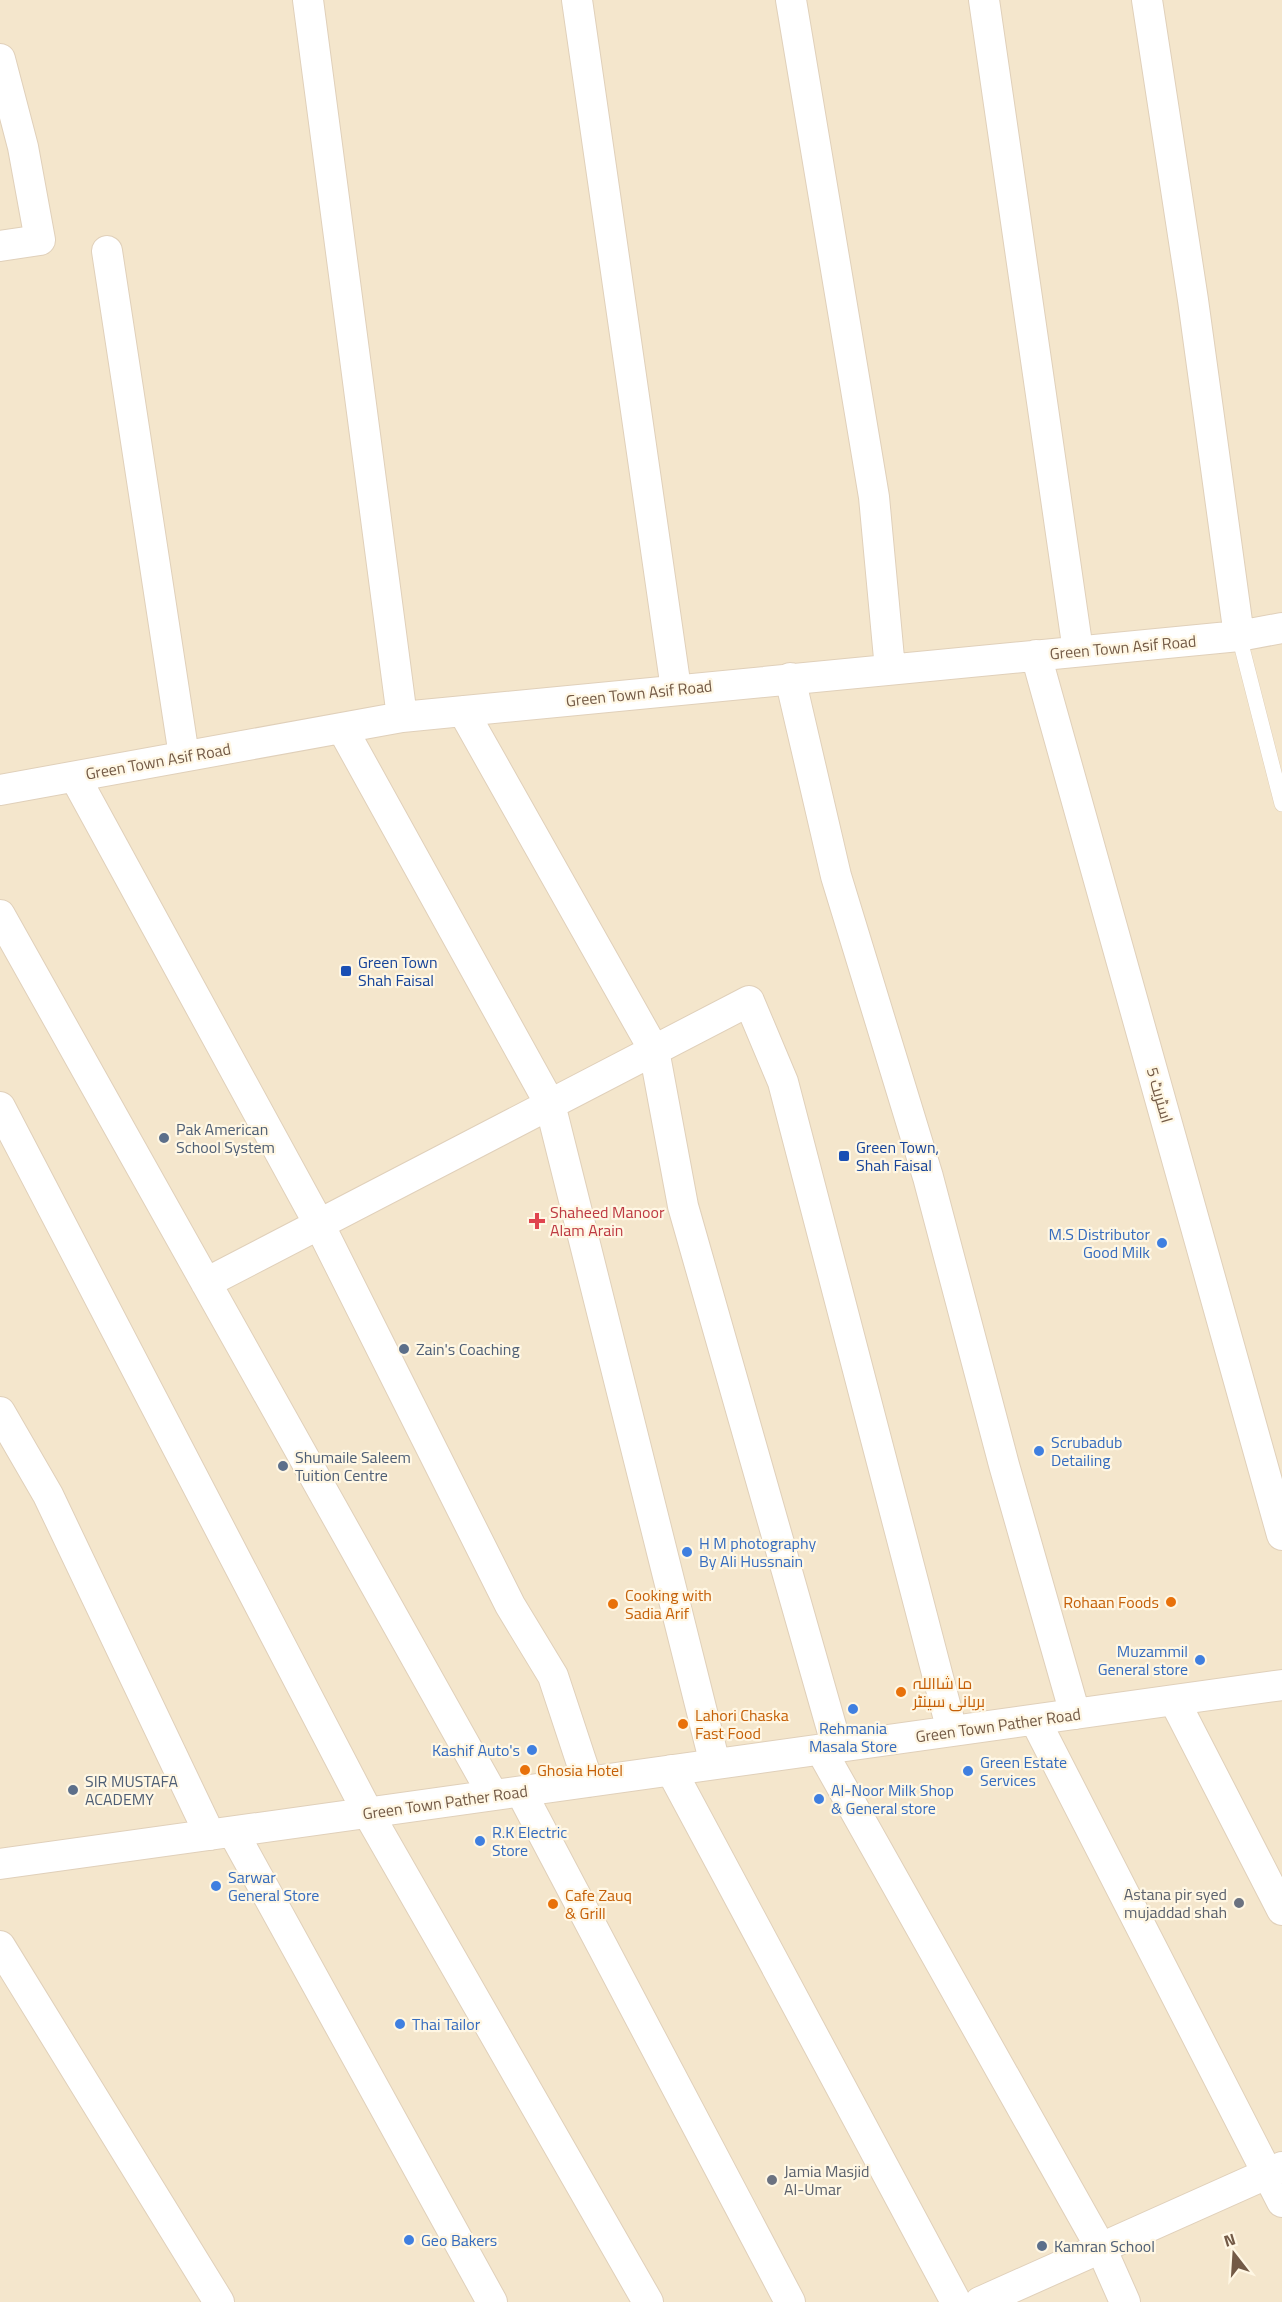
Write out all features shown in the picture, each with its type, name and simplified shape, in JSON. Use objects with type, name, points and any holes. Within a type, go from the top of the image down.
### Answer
[{"type":"street","points":[[308,0],[402,717]]},
{"type":"street","points":[[577,0],[676,689]]},
{"type":"street","points":[[791,0],[874,497],[890,669]]},
{"type":"street","points":[[984,0],[1078,651]]},
{"type":"street","points":[[1147,0],[1193,300],[1239,636]]},
{"type":"street","points":[[0,59],[22,147],[40,240],[0,246]]},
{"type":"street","points":[[107,251],[184,756]]},
{"type":"street","name":"Green Town Asif Road","points":[[0,790],[402,717],[1239,636],[1282,628]]},
{"type":"street","name":"اسٹریٹ 5","points":[[1036,656],[1282,1535]]},
{"type":"street","points":[[790,678],[836,876],[928,1177],[1004,1466],[1075,1714]]},
{"type":"street","points":[[463,711],[654,1050],[682,1206],[829,1748],[1102,2250],[1125,2302]]},
{"type":"street","points":[[342,728],[550,1104],[716,1764]]},
{"type":"street","points":[[75,777],[319,1224],[510,1605],[553,1676],[588,1782]]},
{"type":"street","points":[[0,915],[206,1283],[507,1793],[790,2302]]},
{"type":"street","points":[[206,1283],[749,1001],[783,1082],[952,1731]]},
{"type":"street","points":[[0,1107],[368,1813],[648,2302]]},
{"type":"street","points":[[0,1412],[48,1495],[222,1833],[492,2302]]},
{"type":"street","name":"Green Town Pather Road","points":[[0,1864],[1282,1685]]},
{"type":"street","points":[[1174,1701],[1282,1910]]},
{"type":"street","points":[[1035,1720],[1275,2171],[1282,2202]]},
{"type":"street","points":[[671,1770],[956,2302]]},
{"type":"street","points":[[0,1946],[219,2302]]},
{"type":"street","points":[[980,2302],[1102,2250],[1275,2171]]},
{"type":"lane","points":[[1239,636],[1282,804]]},
{"type":"shaded area","points":[[0,0],[1282,0],[1282,2302],[0,2302]]},
{"type":"place","name":"Green Town Shah Faisal","points":[[346,971]]},
{"type":"place","name":"Pak American School System","points":[[164,1138]]},
{"type":"place","name":"Green Town, Shah Faisal","points":[[844,1156]]},
{"type":"place","name":"Shaheed Manoor Alam Arain","points":[[537,1221]]},
{"type":"place","name":"M.S Distributor Good Milk","points":[[1162,1243]]},
{"type":"place","name":"Zain's Coaching","points":[[404,1349]]},
{"type":"place","name":"Scrubadub Detailing","points":[[1039,1451]]},
{"type":"place","name":"Shumaile Saleem Tuition Centre","points":[[283,1466]]},
{"type":"place","name":"H M photography By Ali Hussnain","points":[[687,1552]]},
{"type":"place","name":"Rohaan Foods","points":[[1171,1602]]},
{"type":"place","name":"Cooking with Sadia Arif","points":[[613,1604]]},
{"type":"place","name":"Muzammil General store","points":[[1200,1660]]},
{"type":"place","name":"ما شااللہ بریانی سینٹر","points":[[901,1692]]},
{"type":"place","name":"Rehmania Masala Store","points":[[853,1709]]},
{"type":"place","name":"Lahori Chaska Fast Food","points":[[683,1724]]},
{"type":"place","name":"Kashif Auto's","points":[[532,1750]]},
{"type":"place","name":"Ghosia Hotel","points":[[525,1770]]},
{"type":"place","name":"Green Estate Services","points":[[968,1771]]},
{"type":"place","name":"SIR MUSTAFA ACADEMY","points":[[73,1790]]},
{"type":"place","name":"Al-Noor Milk Shop & General store","points":[[819,1799]]},
{"type":"place","name":"R.K Electric Store","points":[[480,1841]]},
{"type":"place","name":"Sarwar General Store","points":[[216,1886]]},
{"type":"place","name":"Astana pir syed mujaddad shah","points":[[1239,1903]]},
{"type":"place","name":"Cafe Zauq & Grill","points":[[553,1904]]},
{"type":"place","name":"Thai Tailor","points":[[400,2024]]},
{"type":"place","name":"Jamia Masjid Al-Umar","points":[[772,2180]]},
{"type":"place","name":"Geo Bakers","points":[[409,2240]]},
{"type":"place","name":"Kamran School","points":[[1042,2246]]}]
